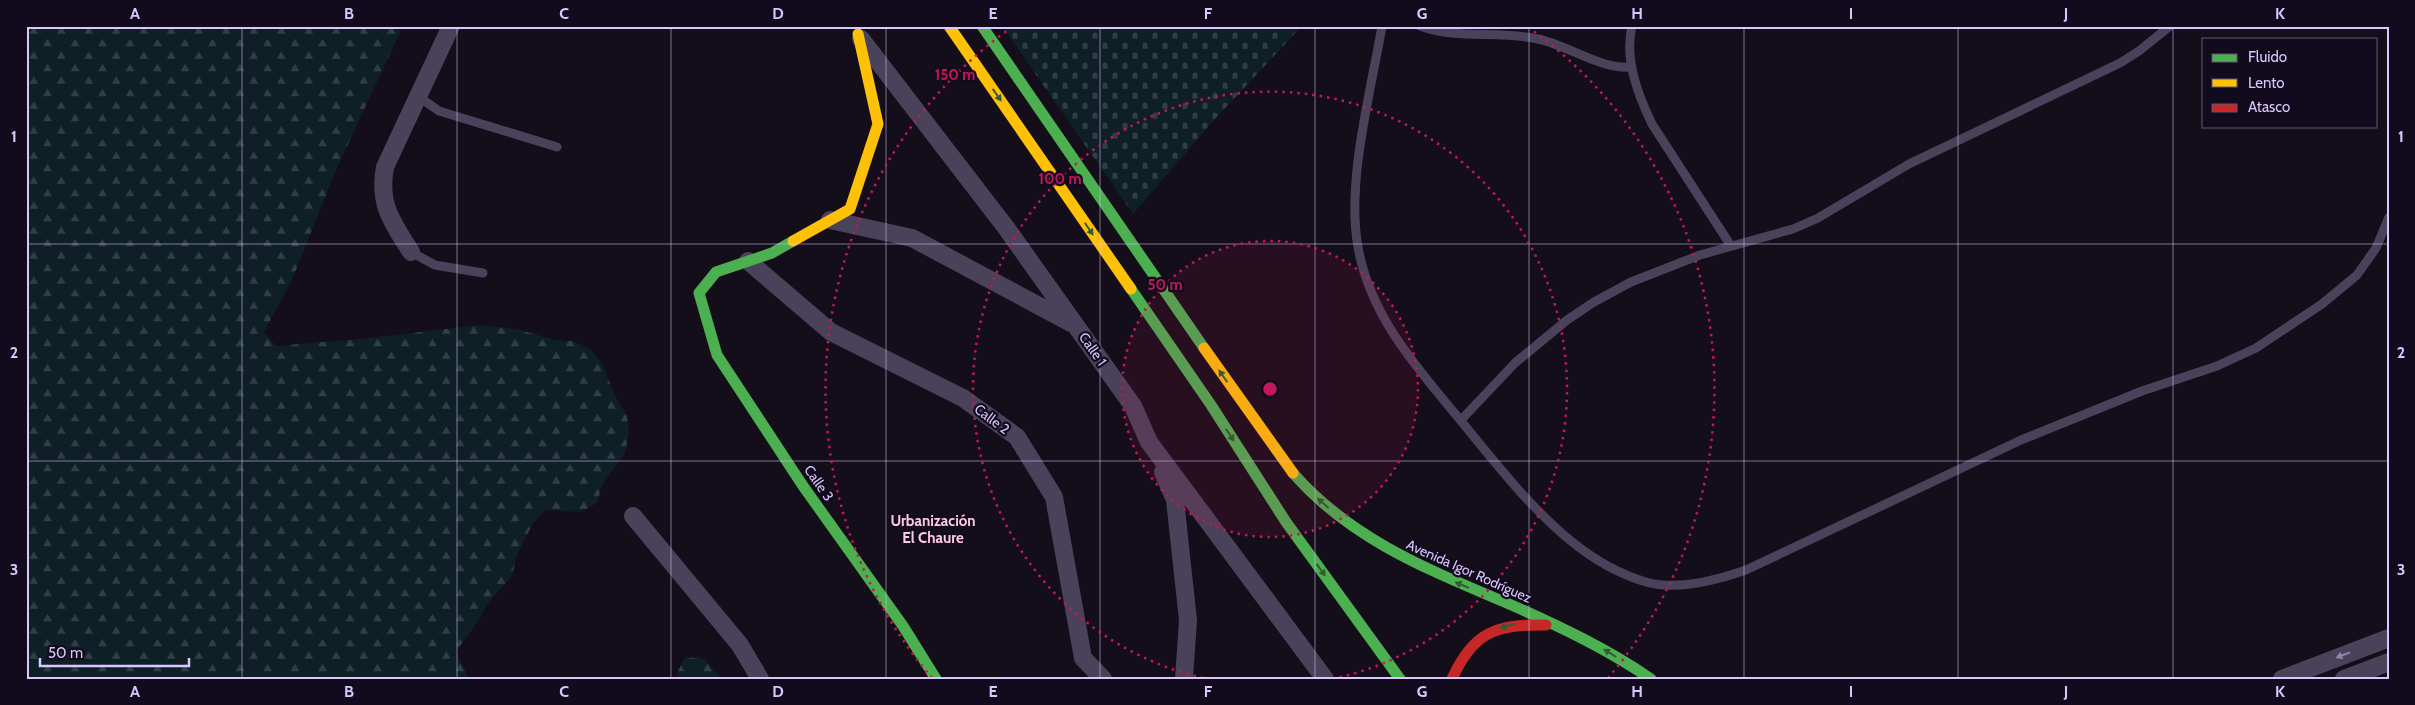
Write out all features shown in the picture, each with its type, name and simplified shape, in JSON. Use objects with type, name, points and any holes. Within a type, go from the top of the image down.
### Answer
[{"type":"main road","points":[[950,26],[1211,405],[1286,522],[1400,679]]},
{"type":"main road","name":"Avenida Igor Rodríguez","points":[[982,26],[1287,467],[1322,504],[1392,552],[1420,568],[1600,647],[1651,679]]},
{"type":"main road","points":[[748,261],[772,253],[850,209],[878,124],[854,30]]},
{"type":"main road","name":"Calle 3","points":[[748,261],[716,272],[699,293],[717,355],[803,486],[903,626],[936,679]]},
{"type":"main road","points":[[1452,679],[1468,646],[1490,631],[1515,624],[1555,626]]},
{"type":"street","points":[[411,252],[390,218],[382,189],[385,167],[451,26]]},
{"type":"street","name":"Calle 1","points":[[854,30],[1007,228],[1133,406],[1149,442],[1325,679]]},
{"type":"street","points":[[830,220],[912,238],[1077,327]]},
{"type":"street","name":"Calle 2","points":[[748,261],[831,332],[963,398],[1017,437],[1054,497],[1084,658],[1103,679]]},
{"type":"street","points":[[1149,442],[1175,500],[1188,620],[1184,679]]},
{"type":"street","points":[[633,516],[740,645],[760,679]]},
{"type":"street","points":[[2282,679],[2389,638]]},
{"type":"street","points":[[2344,679],[2389,662]]},
{"type":"lane","points":[[1382,26],[1357,173],[1356,222],[1358,247],[1374,297],[1393,335],[1405,353],[1504,473],[1556,527],[1586,553],[1604,564],[1648,582],[1687,583],[1727,576],[1766,562],[2021,440],[2142,391],[2217,366],[2256,348],[2322,304],[2357,275],[2376,248],[2389,217]]},
{"type":"lane","points":[[1420,26],[1458,35],[1536,38],[1569,48],[1607,66],[1632,67]]},
{"type":"lane","points":[[1632,26],[1630,50],[1632,67],[1642,104],[1652,124],[1731,246]]},
{"type":"lane","points":[[1461,420],[1515,362],[1567,320],[1594,302],[1670,266],[1731,246],[1773,236],[1818,218],[1892,172],[2120,63],[2139,51],[2170,26]]},
{"type":"lane","points":[[418,97],[439,111],[557,147]]},
{"type":"lane","points":[[411,252],[435,265],[483,273]]},
{"type":"green space","points":[[26,26],[403,26],[336,170],[292,280],[264,332],[276,346],[370,338],[479,325],[517,329],[555,340],[573,341],[590,349],[602,363],[616,398],[627,415],[629,434],[625,453],[602,485],[597,503],[581,512],[546,510],[533,523],[517,555],[512,576],[487,604],[456,652],[469,679],[26,679]]},
{"type":"green space","points":[[1002,26],[1302,26],[1215,119],[1133,214]]},
{"type":"green space","points":[[685,657],[704,659],[723,679],[677,679],[677,673]]},
{"type":"traffic: fast","points":[[982,26],[1204,348]]},
{"type":"traffic: fast","points":[[793,241],[772,253],[716,272],[699,293],[717,355],[803,486],[903,626],[936,679]]},
{"type":"traffic: fast","points":[[1131,289],[1211,405],[1286,522],[1400,679]]},
{"type":"traffic: fast","points":[[1293,473],[1316,497],[1342,518],[1397,553],[1568,631],[1619,658],[1651,679]]},
{"type":"traffic: slow","points":[[949,26],[1131,289]]},
{"type":"traffic: slow","points":[[793,241],[850,209],[878,124],[858,34]]},
{"type":"traffic: slow","points":[[1204,348],[1293,473]]},
{"type":"traffic: jam","points":[[1452,679],[1469,651],[1488,634],[1513,626],[1546,625]]},
{"type":"district","name":"Urbanización El Chaure","points":[[933,530]]}]
